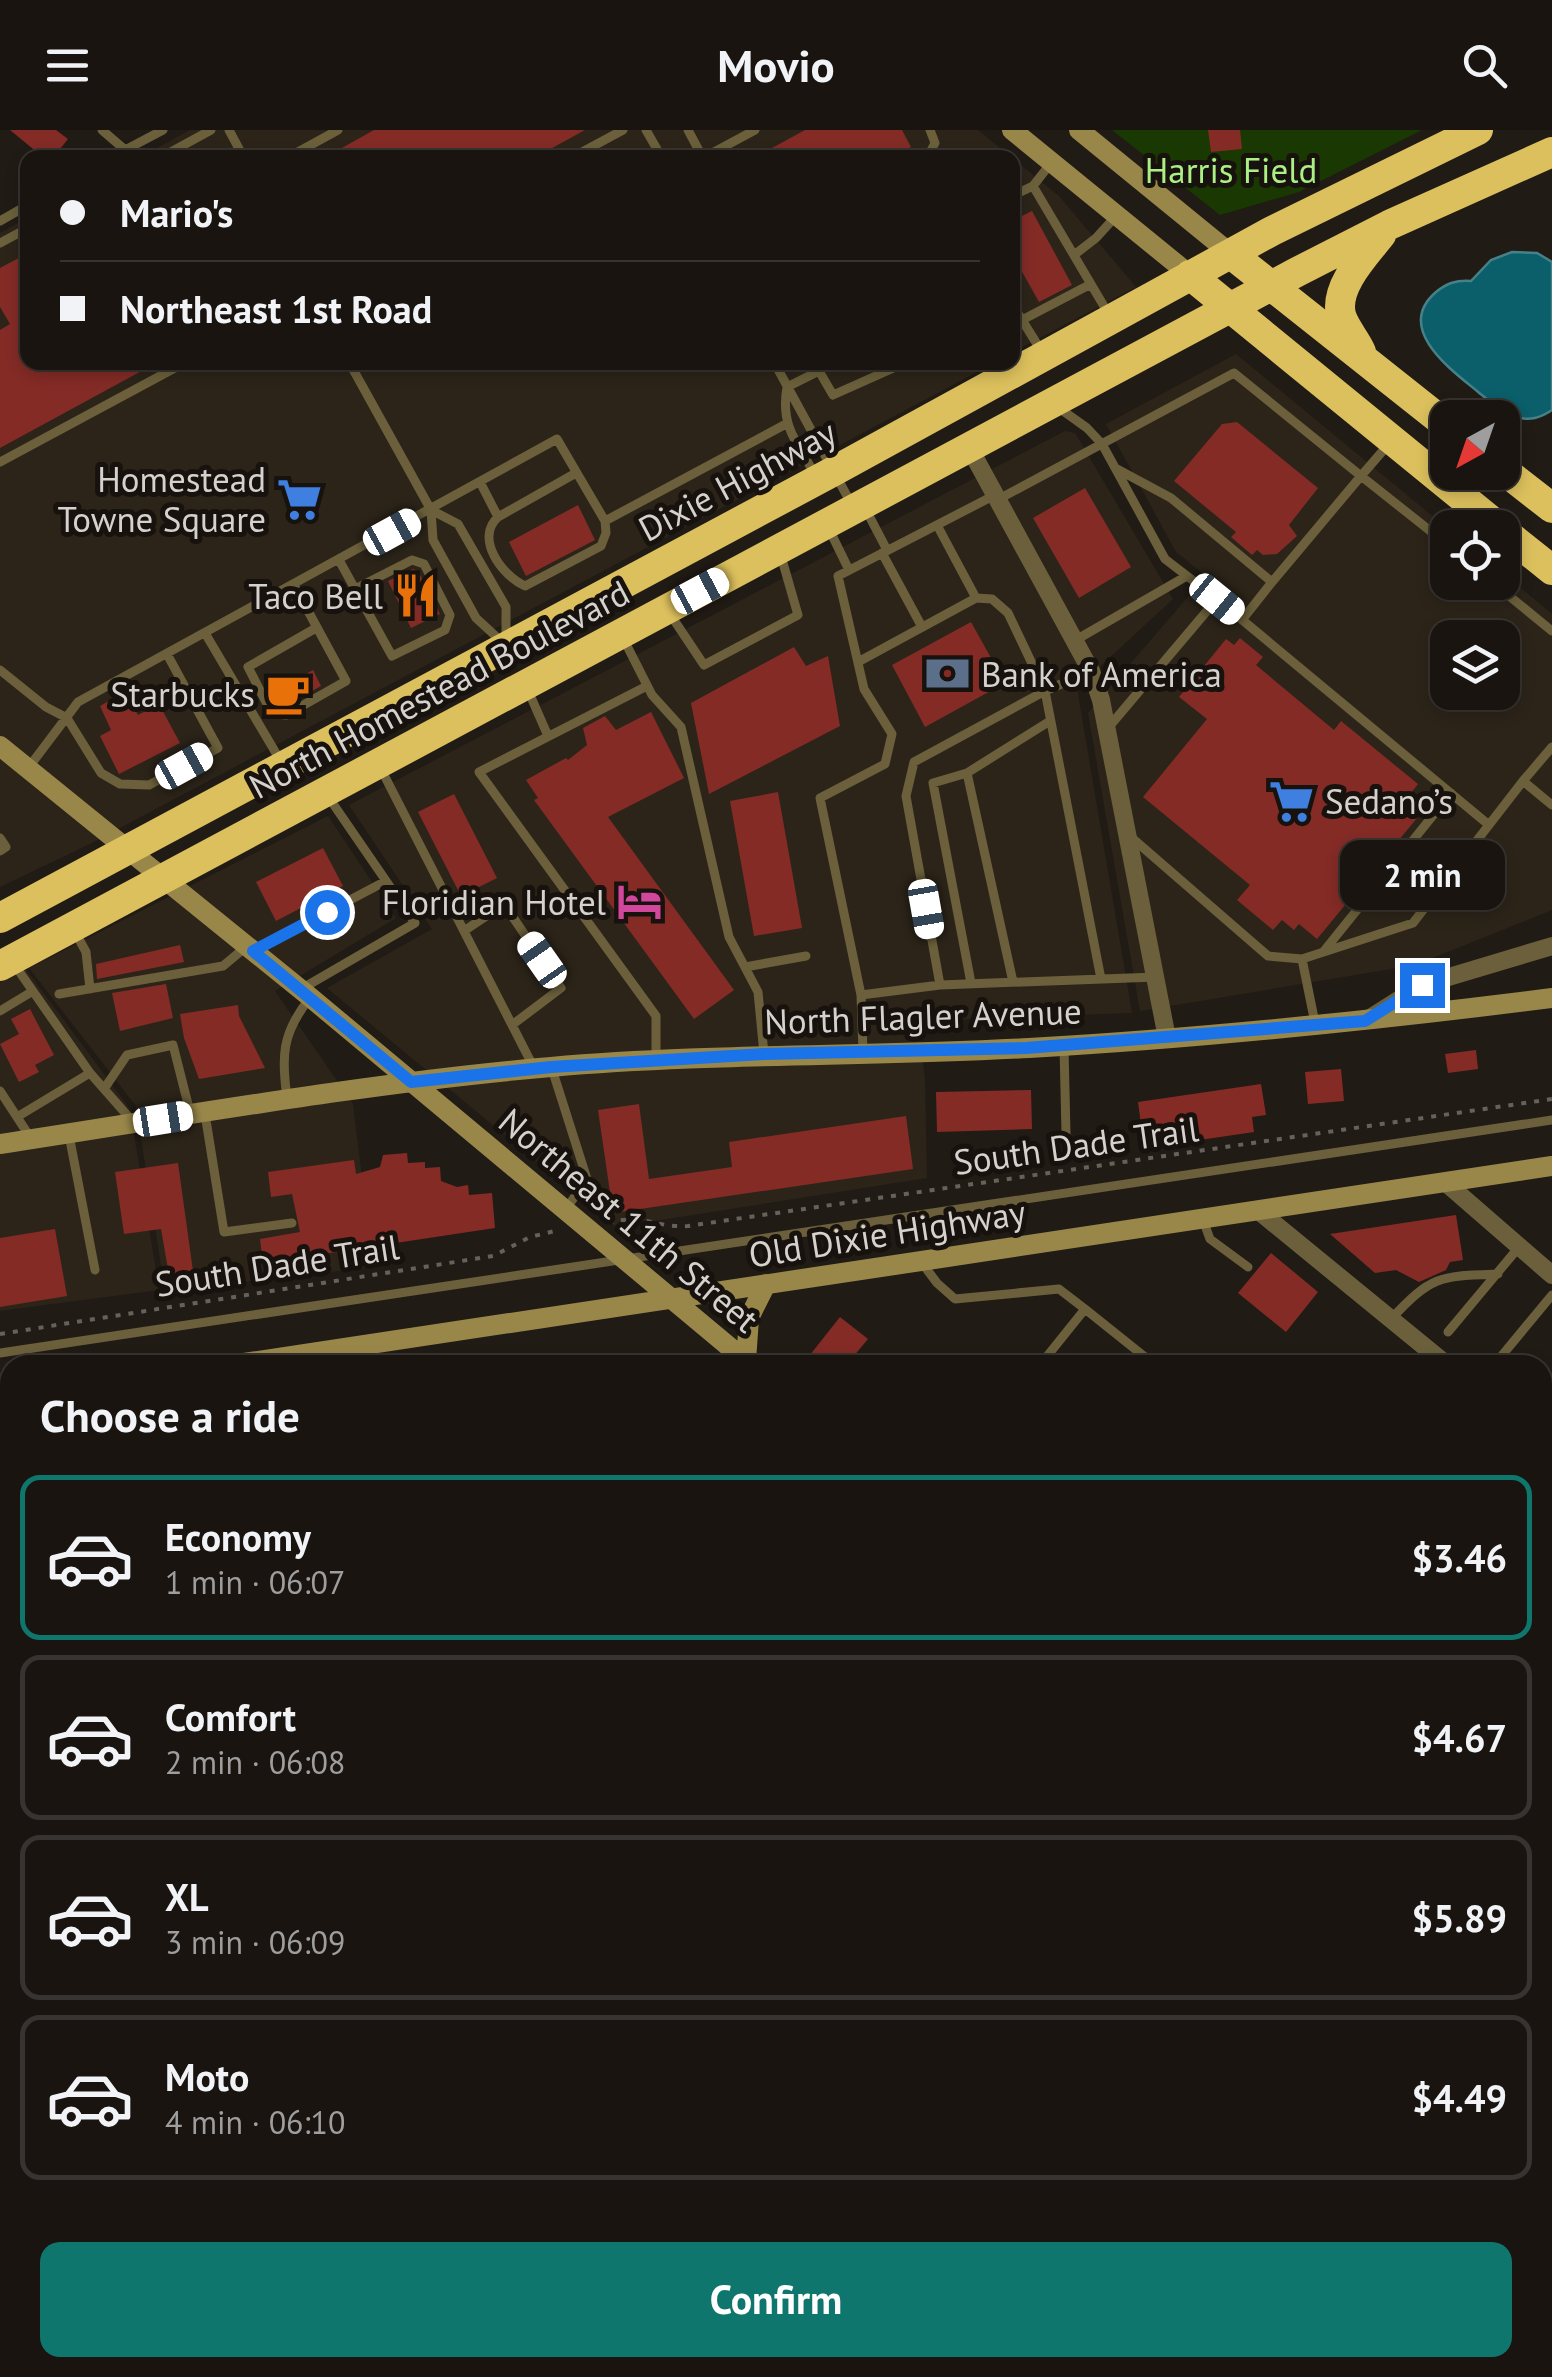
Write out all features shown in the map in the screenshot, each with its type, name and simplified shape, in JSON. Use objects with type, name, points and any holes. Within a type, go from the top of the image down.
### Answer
[{"type":"highway","name":"Dixie Highway","points":[[1020,367],[1344,194],[1478,130]]},
{"type":"highway","name":"North Homestead Boulevard","points":[[6,962],[1271,286],[1389,225],[1552,152]]},
{"type":"highway","points":[[1366,362],[1343,320],[1341,300],[1360,262],[1389,225]]},
{"type":"highway","points":[[1231,254],[1430,412]]},
{"type":"highway","points":[[1190,275],[1478,510]]},
{"type":"highway","name":"Dixie Highway","points":[[0,918],[826,476],[1015,370]]},
{"type":"highway","points":[[1520,482],[1551,504]]},
{"type":"highway","points":[[1520,544],[1552,570]]},
{"type":"highway","points":[[506,647],[526,684]]},
{"type":"street","points":[[1012,130],[1190,275]]},
{"type":"street","points":[[1079,130],[1231,254]]},
{"type":"street","points":[[969,448],[1091,671],[1108,728],[1167,1038]]},
{"type":"street","name":"Northeast 11th Street","points":[[0,746],[306,993],[738,1355]]},
{"type":"street","points":[[1365,1021],[1422,985],[1552,946]]},
{"type":"street","name":"North Flagler Avenue","points":[[0,1144],[287,1099],[542,1068],[764,1054],[1064,1046],[1365,1021],[1552,998]]},
{"type":"street","name":"Old Dixie Highway","points":[[363,1355],[766,1284],[1552,1166]]},
{"type":"street","points":[[1445,1182],[1552,1275]]},
{"type":"street","points":[[1260,1212],[1435,1355]]},
{"type":"street","points":[[748,1355],[749,1318],[766,1284]]},
{"type":"lane","points":[[102,130],[124,149],[164,130]]},
{"type":"lane","points":[[175,150],[211,130]]},
{"type":"lane","points":[[302,150],[338,130]]},
{"type":"lane","points":[[586,150],[622,130]]},
{"type":"lane","points":[[718,150],[755,130]]},
{"type":"lane","points":[[1020,192],[1033,186],[1052,163]]},
{"type":"lane","points":[[1033,186],[1112,318]]},
{"type":"lane","points":[[1074,255],[1116,216]]},
{"type":"lane","points":[[1020,321],[1091,284]]},
{"type":"lane","points":[[1020,324],[1044,354]]},
{"type":"lane","points":[[0,462],[171,370]]},
{"type":"lane","points":[[353,370],[431,510],[433,540],[476,618],[506,647]]},
{"type":"lane","points":[[778,370],[826,476]]},
{"type":"lane","points":[[812,370],[788,387],[786,424],[826,476],[858,506],[922,627]]},
{"type":"lane","points":[[818,370],[833,396],[890,370]]},
{"type":"lane","points":[[862,1052],[860,996],[820,798],[885,764],[892,734],[864,689],[838,576],[1234,373],[1430,531]]},
{"type":"lane","points":[[1054,403],[1088,428],[1102,444],[1164,559],[1489,825]]},
{"type":"lane","points":[[604,521],[786,424]]},
{"type":"lane","points":[[28,769],[78,702],[557,439],[604,521],[606,534],[600,546],[525,586],[510,579],[486,538],[488,526],[498,517],[576,473]]},
{"type":"lane","points":[[1242,620],[1392,440]]},
{"type":"lane","points":[[1115,468],[1171,498],[1272,582]]},
{"type":"lane","points":[[480,482],[498,517]]},
{"type":"lane","points":[[431,510],[458,524],[506,608],[506,647]]},
{"type":"lane","points":[[826,523],[849,570]]},
{"type":"lane","points":[[937,525],[976,598]]},
{"type":"lane","points":[[666,609],[704,665],[798,615],[779,548]]},
{"type":"lane","points":[[339,560],[354,589],[392,656],[444,630],[450,615],[424,564],[412,560],[354,589]]},
{"type":"lane","points":[[1074,641],[1185,576]]},
{"type":"lane","points":[[294,585],[346,681],[286,715],[276,714],[248,667],[316,628]]},
{"type":"lane","points":[[858,662],[976,598],[992,599],[1002,605],[1045,692],[1101,978]]},
{"type":"lane","points":[[1108,728],[1217,599]]},
{"type":"lane","points":[[1514,600],[1552,631]]},
{"type":"lane","points":[[205,633],[284,766]]},
{"type":"lane","points":[[620,633],[647,686],[681,727],[728,937],[758,992],[764,1054]]},
{"type":"lane","points":[[0,670],[46,707],[67,718],[101,774],[120,784],[149,785],[218,748],[168,654]]},
{"type":"lane","points":[[940,984],[906,796],[914,762],[1091,671]]},
{"type":"lane","points":[[526,684],[548,736]]},
{"type":"lane","points":[[647,686],[479,772],[656,1016],[656,1061]]},
{"type":"lane","points":[[970,983],[933,783],[967,773],[1050,720]]},
{"type":"lane","points":[[1130,837],[1268,956],[1302,959],[1413,924],[1552,746]]},
{"type":"lane","points":[[378,764],[512,1025],[542,1068],[587,1179],[566,1209]]},
{"type":"lane","points":[[967,773],[1013,982]]},
{"type":"lane","points":[[1523,781],[1552,805]]},
{"type":"lane","points":[[287,1099],[282,1057],[292,1021],[306,993],[415,923],[325,792]]},
{"type":"lane","points":[[1322,953],[1451,794]]},
{"type":"lane","points":[[0,838],[6,847],[0,851]]},
{"type":"lane","points":[[60,994],[222,966],[250,948],[386,881]]},
{"type":"lane","points":[[464,931],[504,904],[561,988],[512,1025]]},
{"type":"lane","points":[[73,927],[86,952],[90,989]]},
{"type":"lane","points":[[745,968],[806,956]]},
{"type":"lane","points":[[1302,959],[1315,1025]]},
{"type":"lane","points":[[6,962],[33,991],[90,1072],[134,1124]]},
{"type":"lane","points":[[860,996],[940,984],[1156,978]]},
{"type":"lane","points":[[0,1011],[33,991]]},
{"type":"lane","points":[[104,1089],[127,1055],[173,1045],[198,1113],[224,1232],[292,1224]]},
{"type":"lane","points":[[1064,1046],[1066,1134]]},
{"type":"lane","points":[[17,1117],[90,1072]]},
{"type":"lane","points":[[0,1091],[31,1139]]},
{"type":"lane","points":[[0,1353],[1552,1120]]},
{"type":"lane","points":[[68,1134],[95,1270]]},
{"type":"lane","points":[[1202,1218],[1210,1239],[1248,1267]]},
{"type":"lane","points":[[1448,1332],[1520,1247]]},
{"type":"lane","points":[[920,1261],[937,1284],[955,1299],[1059,1288],[1143,1355]]},
{"type":"lane","points":[[1391,1319],[1419,1289],[1450,1276],[1498,1274]]},
{"type":"lane","points":[[1502,1355],[1552,1295]]},
{"type":"lane","points":[[1048,1355],[1085,1309]]},
{"type":"path","name":"South Dade Trail","points":[[608,1223],[644,1218],[669,1226],[688,1226],[1552,1100]]},
{"type":"path","name":"South Dade Trail","points":[[0,1334],[494,1256],[530,1237],[558,1230]]},
{"type":"shaded area","points":[[190,130],[978,130],[1002,150],[154,150]]},
{"type":"shaded area","points":[[1020,164],[1059,196],[1136,287],[1020,348]]},
{"type":"shaded area","points":[[20,222],[20,370],[981,370],[90,844],[0,887],[0,233]]},
{"type":"shaded area","points":[[1236,354],[1430,514],[1430,600],[1520,600],[1520,587],[1552,614],[1552,910],[1415,965],[1140,1011],[1088,713],[1206,576],[1176,552],[1106,424]]},
{"type":"shaded area","points":[[1065,431],[1075,433],[1173,599],[1077,688],[1132,1013],[918,1021],[925,1079],[927,1178],[616,1227],[327,988],[432,929],[349,805]]},
{"type":"shaded area","points":[[328,816],[396,918],[275,991],[353,1104],[373,1267],[165,1291],[136,1106],[29,968]]},
{"type":"shaded area","points":[[25,968],[130,1109],[159,1290],[0,1311],[0,982]]},
{"type":"green space","name":"Harris Field","points":[[1112,130],[1422,130],[1299,192],[1220,215]]},
{"type":"water","points":[[1512,252],[1537,253],[1552,262],[1552,410],[1539,417],[1520,418],[1520,400],[1489,400],[1441,360],[1423,333],[1425,306],[1436,292],[1448,284],[1471,281],[1491,260]]},
{"type":"building","points":[[10,130],[56,130],[68,139],[59,150],[34,150]]},
{"type":"building","points":[[374,130],[585,130],[549,150],[338,150]]},
{"type":"building","points":[[805,130],[902,130],[911,147],[906,150],[769,150]]},
{"type":"building","points":[[1208,130],[1240,130],[1242,149],[1211,152]]},
{"type":"building","points":[[1032,211],[1072,285],[1039,302],[1020,268],[1020,217]]},
{"type":"building","points":[[20,257],[20,370],[143,370],[0,448],[0,330],[10,324],[0,307],[0,268]]},
{"type":"building","points":[[1237,422],[1318,488],[1289,525],[1297,536],[1277,554],[1263,555],[1257,550],[1252,555],[1231,537],[1236,532],[1174,481],[1222,424]]},
{"type":"building","points":[[1085,488],[1131,567],[1079,598],[1033,518]]},
{"type":"building","points":[[578,505],[595,540],[526,576],[509,542]]},
{"type":"building","name":"Taco Bell","points":[[413,569],[418,571],[440,614],[411,628],[388,581]]},
{"type":"building","name":"Bank of America","points":[[971,622],[1005,683],[925,727],[892,665]]},
{"type":"building","points":[[1240,638],[1263,657],[1256,665],[1334,730],[1341,721],[1418,784],[1411,793],[1427,806],[1317,939],[1299,924],[1294,930],[1282,920],[1273,930],[1237,900],[1250,885],[1143,797],[1207,719],[1179,697],[1226,639],[1234,645]]},
{"type":"building","points":[[794,647],[806,666],[828,656],[840,726],[709,794],[691,703]]},
{"type":"building","points":[[313,670],[321,686],[284,707],[275,701],[271,693]]},
{"type":"building","points":[[125,692],[138,715],[159,704],[180,743],[119,774],[100,736],[111,730],[100,706]]},
{"type":"building","name":"Floridian Hotel","points":[[651,712],[684,778],[608,817],[734,990],[694,1019],[534,800],[538,798],[526,780],[568,760],[587,745],[583,728],[605,716],[616,730]]},
{"type":"building","points":[[778,792],[802,928],[754,936],[730,801]]},
{"type":"building","points":[[454,794],[497,878],[461,896],[418,812]]},
{"type":"building","points":[[323,848],[343,886],[276,921],[256,882]]},
{"type":"building","points":[[180,945],[184,962],[97,979],[96,964]]},
{"type":"building","points":[[166,984],[173,1018],[120,1031],[112,993]]},
{"type":"building","points":[[238,1005],[239,1016],[265,1068],[199,1079],[180,1014]]},
{"type":"building","points":[[30,1009],[54,1055],[35,1065],[39,1072],[19,1082],[0,1044],[19,1034],[11,1019]]},
{"type":"building","points":[[1476,1050],[1478,1069],[1448,1073],[1445,1054]]},
{"type":"building","points":[[1341,1069],[1344,1101],[1308,1104],[1305,1072]]},
{"type":"building","points":[[1261,1084],[1266,1115],[1252,1117],[1254,1132],[1186,1142],[1184,1126],[1142,1132],[1138,1102]]},
{"type":"building","points":[[1031,1090],[1032,1129],[937,1132],[936,1092]]},
{"type":"building","points":[[639,1104],[649,1179],[732,1167],[729,1142],[906,1116],[913,1169],[613,1213],[598,1110]]},
{"type":"building","points":[[407,1153],[408,1163],[425,1162],[425,1168],[440,1167],[441,1181],[457,1187],[468,1185],[469,1195],[492,1193],[495,1228],[263,1263],[260,1239],[300,1232],[292,1194],[271,1197],[268,1172],[354,1160],[356,1174],[380,1167],[383,1155]]},
{"type":"building","points":[[178,1163],[193,1271],[169,1275],[161,1229],[124,1234],[115,1172]]},
{"type":"building","points":[[1456,1215],[1463,1260],[1450,1262],[1446,1270],[1419,1282],[1396,1270],[1375,1273],[1330,1234]]},
{"type":"building","points":[[55,1229],[67,1296],[0,1307],[0,1238]]},
{"type":"building","points":[[1271,1253],[1318,1292],[1286,1332],[1238,1293]]},
{"type":"building","points":[[840,1317],[868,1339],[855,1355],[810,1355]]},
{"type":"place","name":"Homestead Towne Square","points":[[299,499]]},
{"type":"place","name":"Taco Bell","points":[[416,596]]},
{"type":"place","name":"Bank of America","points":[[948,674]]},
{"type":"place","name":"Starbucks","points":[[288,694]]},
{"type":"place","name":"Sedano’s","points":[[1292,801]]},
{"type":"place","name":"Floridian Hotel","points":[[639,902]]},
{"type":"route","points":[[327,912],[253,951],[411,1082],[551,1067],[764,1054],[1026,1048],[1365,1021],[1422,985]]}]
